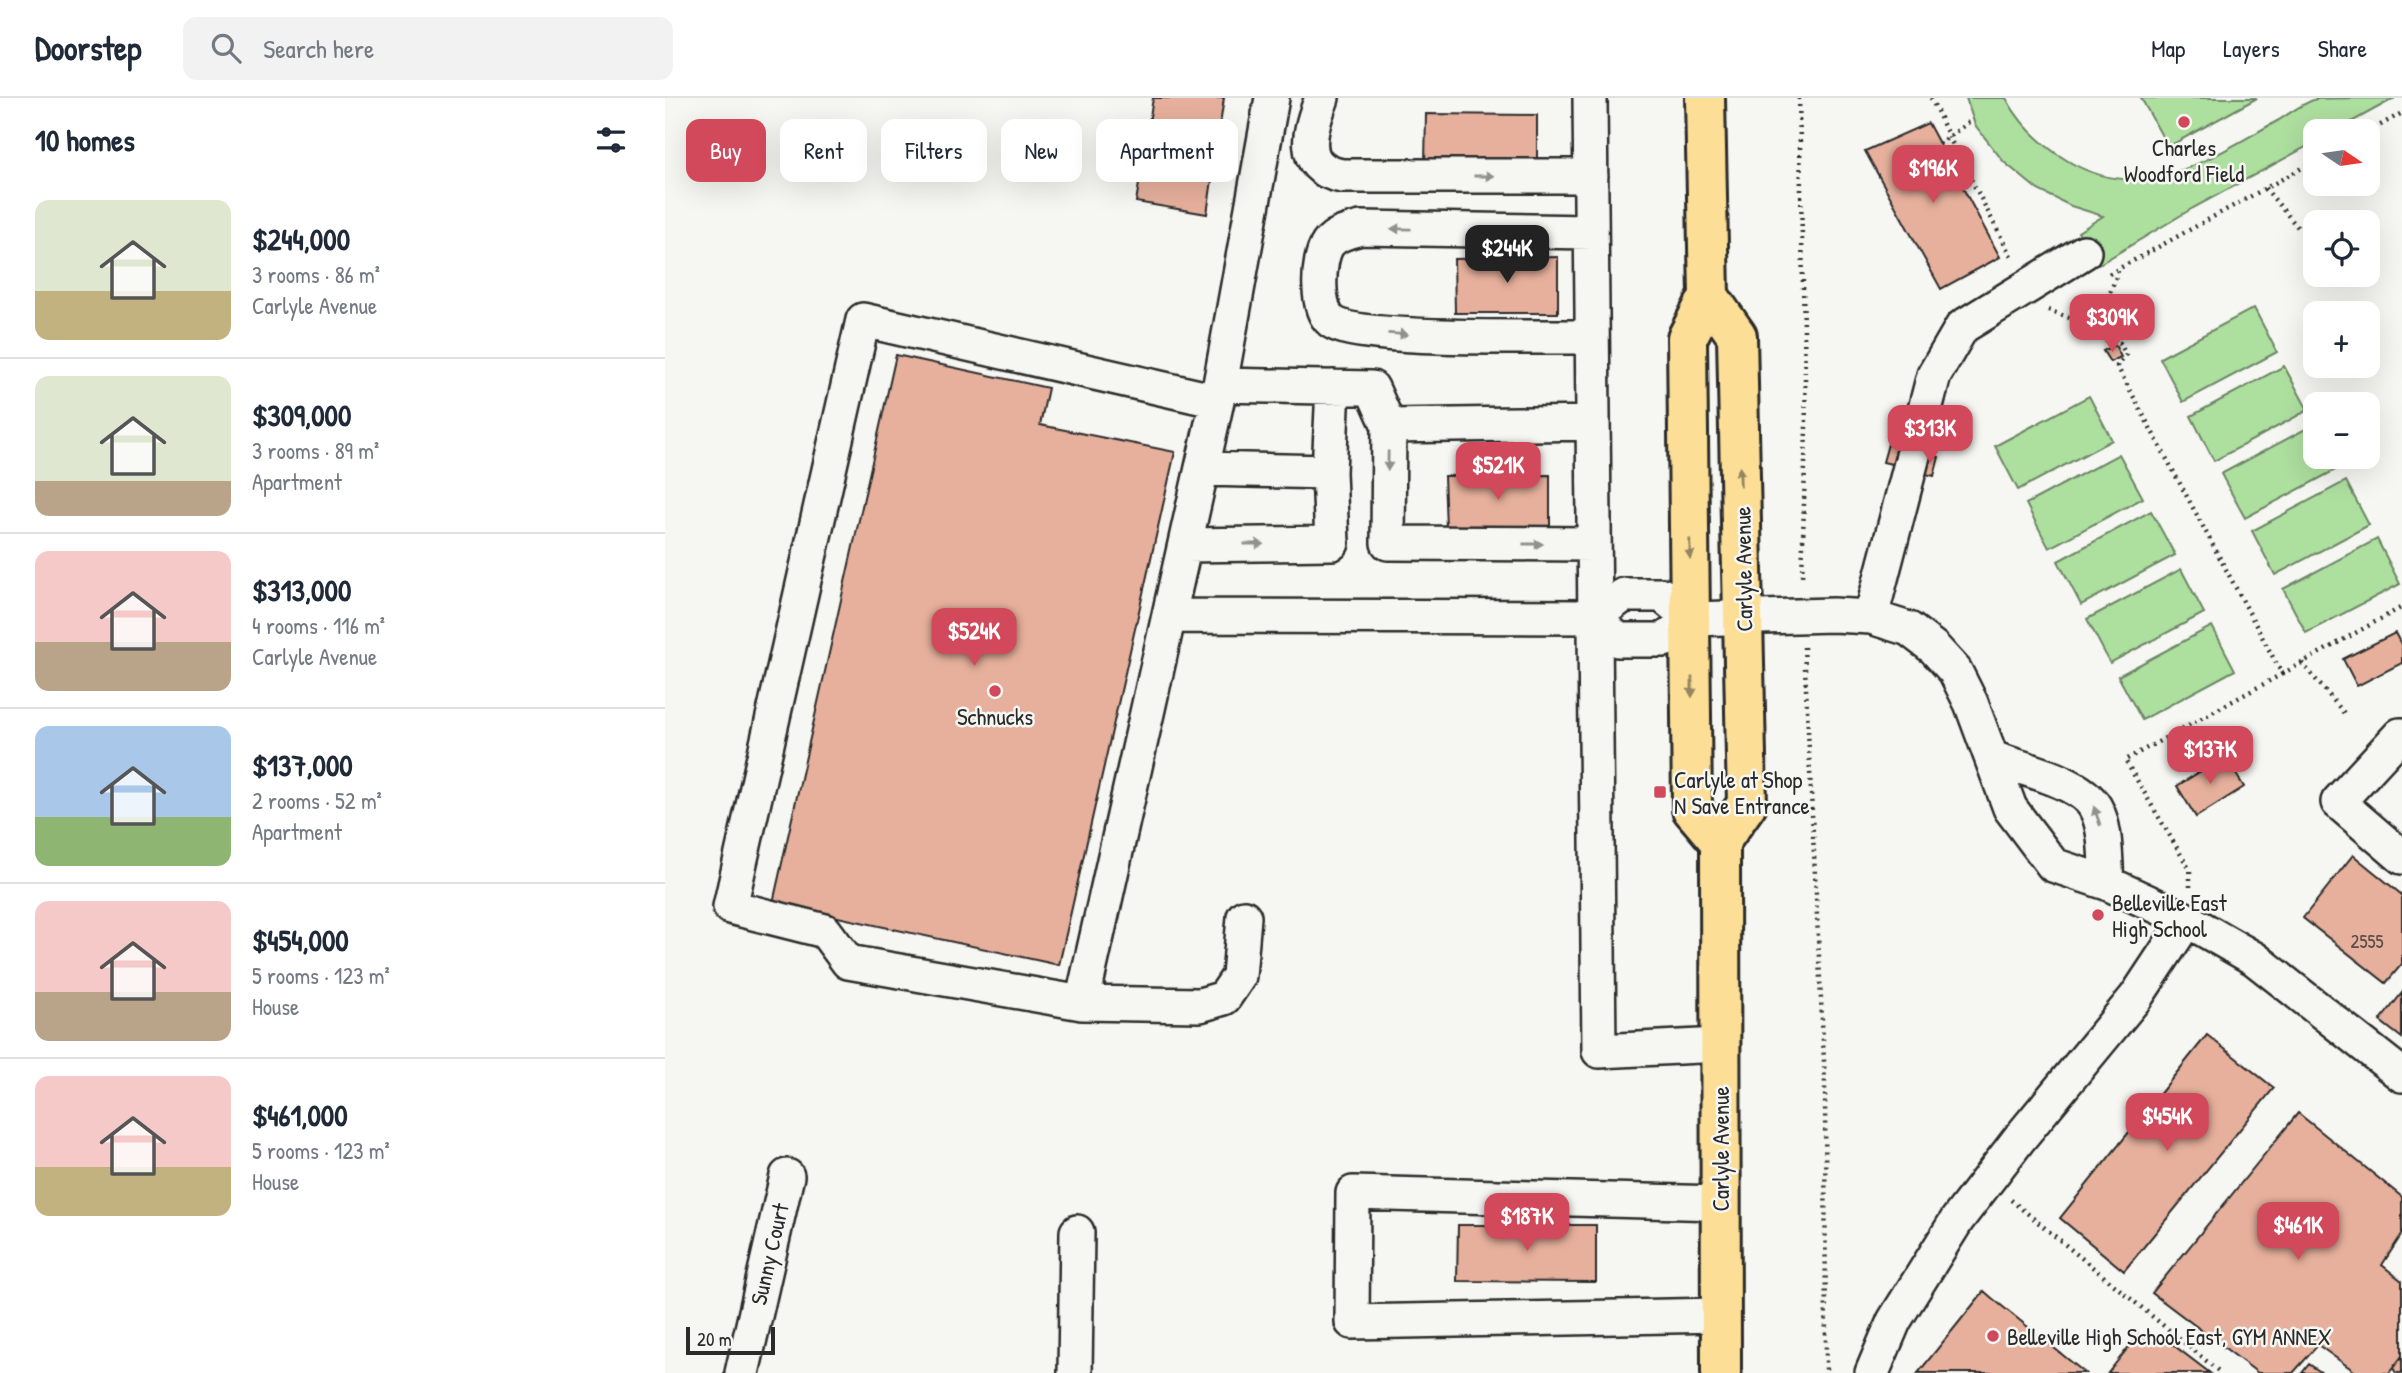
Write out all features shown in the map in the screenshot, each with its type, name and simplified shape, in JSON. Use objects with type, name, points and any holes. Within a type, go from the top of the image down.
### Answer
[{"type":"main road","points":[[1705,98],[1709,296],[1687,338],[1692,808],[1720,842]]},
{"type":"main road","name":"Carlyle Avenue","points":[[1709,296],[1737,336],[1747,804],[1720,842],[1721,1373]]},
{"type":"street","points":[[1082,1003],[1219,393],[1272,98]]},
{"type":"street","points":[[1322,98],[1311,126],[1309,143],[1315,160],[1326,173],[1342,176],[1591,176]]},
{"type":"street","points":[[1590,98],[1599,1051],[1720,1045]]},
{"type":"street","points":[[1591,233],[1361,228],[1342,233],[1328,245],[1320,269],[1321,305],[1331,321],[1350,328],[1392,335],[1592,337]]},
{"type":"street","points":[[1871,617],[1934,374],[1962,327],[2084,253]]},
{"type":"street","points":[[1244,918],[1239,976],[1224,998],[1200,1005],[1082,1003],[848,962],[825,931],[730,906],[863,320],[1219,393],[1333,387],[1372,388],[1389,426],[1388,543],[1594,544]]},
{"type":"street","points":[[1186,545],[1332,543],[1329,472],[1333,387]]},
{"type":"street","points":[[1389,426],[1593,423]]},
{"type":"street","points":[[1202,469],[1329,472]]},
{"type":"street","points":[[1170,617],[1594,617],[1624,595],[1662,595],[1691,619]]},
{"type":"street","points":[[1594,617],[1618,640],[1664,640],[1691,619],[1803,615],[1871,617],[1909,629],[1945,660],[1963,684],[2010,808],[2053,865],[2188,905],[2402,1075]]},
{"type":"street","points":[[2402,735],[2338,802],[2402,857]]},
{"type":"street","points":[[1992,758],[2073,787],[2094,806],[2102,834],[2107,883]]},
{"type":"street","points":[[1872,1373],[1894,1321],[1957,1220],[2136,997],[2188,905]]},
{"type":"street","name":"Sunny Court","points":[[742,1373],[787,1175]]},
{"type":"street","points":[[1720,1203],[1353,1193],[1352,1322],[1721,1315]]},
{"type":"street","points":[[1075,1373],[1077,1232]]},
{"type":"path","points":[[1799,98],[1806,425],[1802,580]]},
{"type":"path","points":[[1931,98],[1949,137]]},
{"type":"path","points":[[2380,125],[2402,113]]},
{"type":"path","points":[[1939,144],[1973,120]]},
{"type":"path","points":[[2265,188],[2303,231]]},
{"type":"path","points":[[2098,328],[2119,268]]},
{"type":"path","points":[[2038,306],[2098,328],[2105,340],[2120,343],[2126,355],[2117,366],[2282,674]]},
{"type":"path","points":[[2188,905],[2190,870],[2125,760],[2402,607]]},
{"type":"path","points":[[1803,636],[1825,1082],[1826,1373]]},
{"type":"path","points":[[2302,663],[2344,713]]},
{"type":"path","points":[[1987,1181],[2221,1373]]},
{"type":"green space","points":[[1966,98],[2006,98],[2025,126],[2040,141],[2068,161],[2096,174],[2124,179],[2151,178],[2177,172],[2203,161],[2316,99],[2395,98],[2357,119],[2303,119],[2303,148],[2193,208],[2098,265],[2078,232],[2103,216],[2071,206],[2038,190],[2004,162],[1975,125]]},
{"type":"green space","name":"Charles Woodford Field","points":[[2141,98],[2257,98],[2168,147]]},
{"type":"green space","points":[[2254,308],[2277,352],[2183,402],[2160,358]]},
{"type":"green space","points":[[2284,366],[2303,401],[2303,413],[2214,461],[2191,416]]},
{"type":"green space","points":[[2089,396],[2112,440],[2018,490],[1995,446]]},
{"type":"green space","points":[[2303,430],[2303,469],[2337,469],[2245,518],[2221,474]]},
{"type":"green space","points":[[2119,454],[2143,498],[2049,548],[2026,504]]},
{"type":"green space","points":[[2346,481],[2369,525],[2275,575],[2252,531]]},
{"type":"green space","points":[[2151,511],[2175,555],[2081,605],[2058,561]]},
{"type":"green space","points":[[2377,539],[2400,584],[2306,633],[2283,589]]},
{"type":"green space","points":[[2181,569],[2204,613],[2110,663],[2087,619]]},
{"type":"green space","points":[[2212,626],[2235,670],[2142,720],[2118,676]]},
{"type":"building","points":[[1153,98],[1224,98],[1221,119],[1150,119]]},
{"type":"building","points":[[1426,114],[1537,115],[1537,166],[1425,164]]},
{"type":"building","points":[[1928,123],[2000,257],[1941,289],[1865,151]]},
{"type":"building","points":[[1139,182],[1212,182],[1207,214],[1136,202]]},
{"type":"building","points":[[1558,257],[1558,313],[1455,313],[1454,259]]},
{"type":"building","points":[[2115,345],[2121,357],[2110,362],[2103,351]]},
{"type":"building","points":[[896,355],[1048,388],[1040,425],[1175,452],[1059,965],[773,903]]},
{"type":"building","points":[[1888,444],[1901,447],[1896,465],[1883,462]]},
{"type":"building","points":[[1926,454],[1939,457],[1934,476],[1922,473]]},
{"type":"building","points":[[1550,475],[1550,528],[1446,528],[1444,476]]},
{"type":"building","points":[[2395,633],[2402,646],[2402,663],[2357,686],[2343,659]]},
{"type":"building","points":[[2225,756],[2244,787],[2196,817],[2177,786]]},
{"type":"building","points":[[2353,855],[2402,895],[2402,964],[2386,983],[2303,918]]},
{"type":"building","points":[[2402,993],[2402,1038],[2380,1021]]},
{"type":"building","points":[[2207,1035],[2274,1088],[2124,1271],[2060,1218]]},
{"type":"building","points":[[2298,1113],[2402,1197],[2402,1234],[2382,1265],[2402,1281],[2402,1356],[2389,1373],[2357,1373],[2318,1345],[2293,1373],[2258,1373],[2152,1293]]},
{"type":"building","points":[[1458,1225],[1596,1225],[1596,1282],[1457,1281]]},
{"type":"building","name":"Belleville High School East, GYM ANNEX","points":[[1984,1291],[1992,1298],[2085,1373],[1918,1373]]},
{"type":"building","points":[[2139,1334],[2151,1341],[2154,1336],[2168,1341],[2210,1373],[2108,1373]]},
{"type":"building","points":[[2402,1356],[2402,1373],[2396,1373],[2393,1368]]},
{"type":"building","points":[[2309,1364],[2322,1373],[2302,1373]]},
{"type":"place","name":"Charles Woodford Field","points":[[2184,122]]},
{"type":"place","name":"Schnucks","points":[[995,691]]},
{"type":"place","name":"Carlyle at Shop N Save Entrance","points":[[1660,792]]},
{"type":"place","name":"Belleville East High School","points":[[2098,915]]},
{"type":"place","name":"Belleville High School East, GYM ANNEX","points":[[1993,1336]]}]
